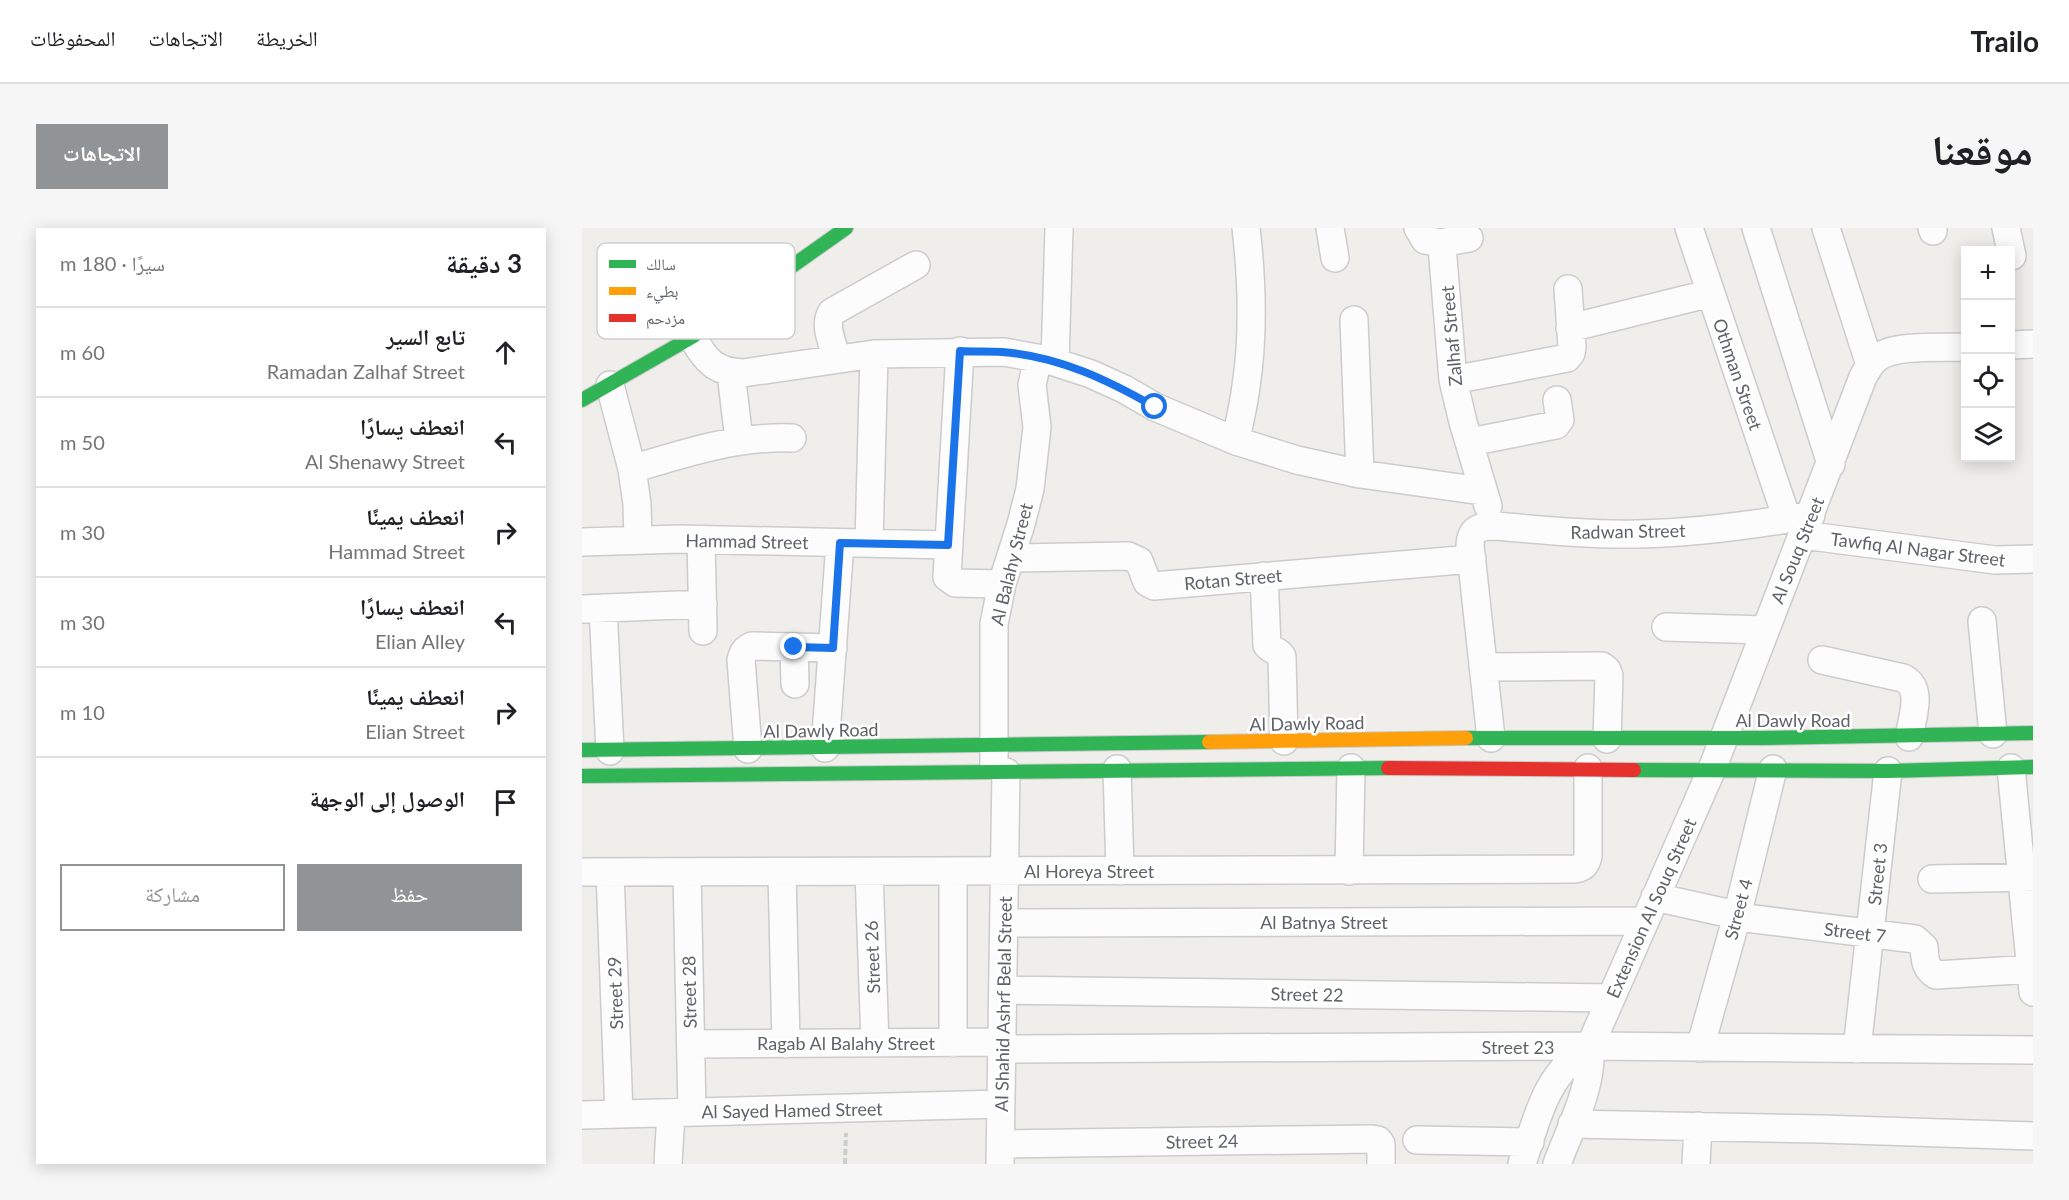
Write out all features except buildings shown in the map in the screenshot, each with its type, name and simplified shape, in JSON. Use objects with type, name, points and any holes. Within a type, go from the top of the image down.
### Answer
[{"type":"street","points":[[795,264],[846,228]]},
{"type":"street","name":"Al Balahy Street","points":[[1000,772],[994,745],[992,644],[995,614],[1002,584],[1022,524],[1035,453],[1037,427],[1032,385],[1047,360],[1059,228]]},
{"type":"street","points":[[1236,441],[1247,385],[1252,328],[1251,272],[1246,228]]},
{"type":"street","points":[[1330,228],[1335,258]]},
{"type":"street","name":"Othman Street","points":[[1689,228],[1711,293],[1800,523]]},
{"type":"street","points":[[1756,228],[1831,464]]},
{"type":"street","points":[[1826,228],[1870,364],[1879,356],[1890,351],[1961,347]]},
{"type":"street","points":[[2006,228],[2010,246]]},
{"type":"street","points":[[1429,236],[1469,238]]},
{"type":"street","name":"Zalhaf Street","points":[[1429,236],[1442,246],[1453,380],[1482,491],[1496,526]]},
{"type":"street","points":[[837,359],[828,324],[828,317],[832,312],[916,265]]},
{"type":"street","points":[[1453,380],[1567,358],[1572,347],[1568,289]]},
{"type":"street","points":[[1570,328],[1711,293]]},
{"type":"street","points":[[1354,321],[1360,474]]},
{"type":"street","points":[[582,400],[689,339]]},
{"type":"street","points":[[693,339],[705,358],[716,368],[731,373],[874,354],[1004,352],[1047,360],[1091,374],[1155,407],[1236,441],[1297,460],[1360,474],[1482,491]]},
{"type":"street","points":[[2015,345],[2033,344]]},
{"type":"street","points":[[960,351],[946,572],[950,581],[955,583],[1002,584]]},
{"type":"street","points":[[869,543],[874,354]]},
{"type":"street","name":"Al Souq Street","points":[[1712,769],[1765,630],[1800,523],[1831,464],[1870,364]]},
{"type":"street","points":[[731,373],[739,440]]},
{"type":"street","points":[[610,385],[632,469],[637,504],[638,539]]},
{"type":"street","points":[[1470,442],[1556,425],[1560,420],[1557,400]]},
{"type":"street","points":[[632,469],[702,448],[739,440],[792,438]]},
{"type":"street","name":"Radwan Street","points":[[1472,559],[1471,536],[1484,526],[1639,534],[1800,523]]},
{"type":"street","name":"Tawfiq Al Nagar Street","points":[[1800,523],[1995,560],[2033,559]]},
{"type":"street","name":"Hammad Street","points":[[582,542],[638,539],[948,545]]},
{"type":"street","points":[[701,540],[703,631]]},
{"type":"street","points":[[825,748],[840,543]]},
{"type":"street","name":"Rotan Street","points":[[1011,558],[1128,556],[1139,561],[1147,582],[1154,586],[1472,559]]},
{"type":"street","points":[[1472,559],[1491,738]]},
{"type":"street","points":[[1264,576],[1267,645],[1282,657],[1284,741]]},
{"type":"street","points":[[610,751],[592,608],[703,604]]},
{"type":"street","points":[[1982,621],[1993,734]]},
{"type":"street","points":[[1666,627],[1765,630]]},
{"type":"street","points":[[748,749],[742,653],[752,646],[833,648]]},
{"type":"street","points":[[794,647],[795,684]]},
{"type":"street","points":[[1822,660],[1910,681],[1916,692],[1909,737]]},
{"type":"street","points":[[1483,667],[1602,666],[1607,670],[1609,676],[1607,740]]},
{"type":"street","name":"Al Dawly Road","points":[[582,750],[1491,738],[1607,740],[1909,737],[2033,733]]},
{"type":"street","points":[[582,776],[1117,769],[1588,768],[1888,771],[2022,767],[2032,977]]},
{"type":"street","points":[[1348,871],[1351,768]]},
{"type":"street","name":"Al Horeya Street","points":[[582,872],[1574,870],[1587,864],[1588,768]]},
{"type":"street","points":[[1117,769],[1120,871]]},
{"type":"street","name":"Extension Al Souq Street","points":[[1557,1164],[1588,1081],[1591,1064],[1590,1046],[1712,769]]},
{"type":"street","name":"Street 4","points":[[1700,1048],[1737,916],[1773,769]]},
{"type":"street","name":"Street 3","points":[[1857,1049],[1888,771]]},
{"type":"street","name":"Al Shahid Ashrf Belal Street","points":[[1000,772],[1005,872],[1001,1154]]},
{"type":"street","name":"Street 29","points":[[610,872],[620,1114]]},
{"type":"street","name":"Street 28","points":[[669,1164],[682,1112],[691,1044],[687,872]]},
{"type":"street","points":[[782,872],[786,1044]]},
{"type":"street","name":"Street 26","points":[[870,872],[875,1043]]},
{"type":"street","points":[[953,872],[953,1043]]},
{"type":"street","points":[[1932,879],[2028,878]]},
{"type":"street","name":"Street 7","points":[[1650,909],[1737,916],[1916,939],[1924,948],[1925,964],[1929,971],[1936,975],[2032,977]]},
{"type":"street","name":"Al Batnya Street","points":[[1004,923],[1650,909]]},
{"type":"street","name":"Street 22","points":[[1003,990],[1611,998]]},
{"type":"street","name":"Ragab Al Balahy Street","points":[[691,1044],[953,1043],[1002,1046]]},
{"type":"street","name":"Street 23","points":[[1002,1046],[1590,1046],[2033,1050]]},
{"type":"street","name":"Extension Al Souq Street","points":[[1526,1153],[1557,1075],[1577,1054],[1590,1046]]},
{"type":"street","name":"Al Sayed Hamed Street","points":[[582,1115],[1001,1104]]},
{"type":"street","points":[[1572,1124],[2033,1136]]},
{"type":"street","points":[[1696,1164],[1698,1126]]},
{"type":"street","name":"Street 24","points":[[1001,1154],[1372,1139],[1378,1140],[1381,1144],[1381,1164]]},
{"type":"street","points":[[1418,1140],[1526,1153]]},
{"type":"traffic: fast","points":[[795,264],[846,228]]},
{"type":"traffic: fast","points":[[582,400],[689,339]]},
{"type":"traffic: fast","points":[[1466,738],[1762,738],[2033,733]]},
{"type":"traffic: fast","points":[[582,750],[1209,742]]},
{"type":"traffic: fast","points":[[1634,770],[1888,771],[2033,767]]},
{"type":"traffic: fast","points":[[582,776],[1388,768]]},
{"type":"traffic: slow","points":[[1209,742],[1466,738]]},
{"type":"traffic: jam","points":[[1388,768],[1634,770]]},
{"type":"route","points":[[794,647],[833,648],[840,543],[948,545],[960,351],[1004,352],[1056,362],[1124,389],[1155,407]]}]
